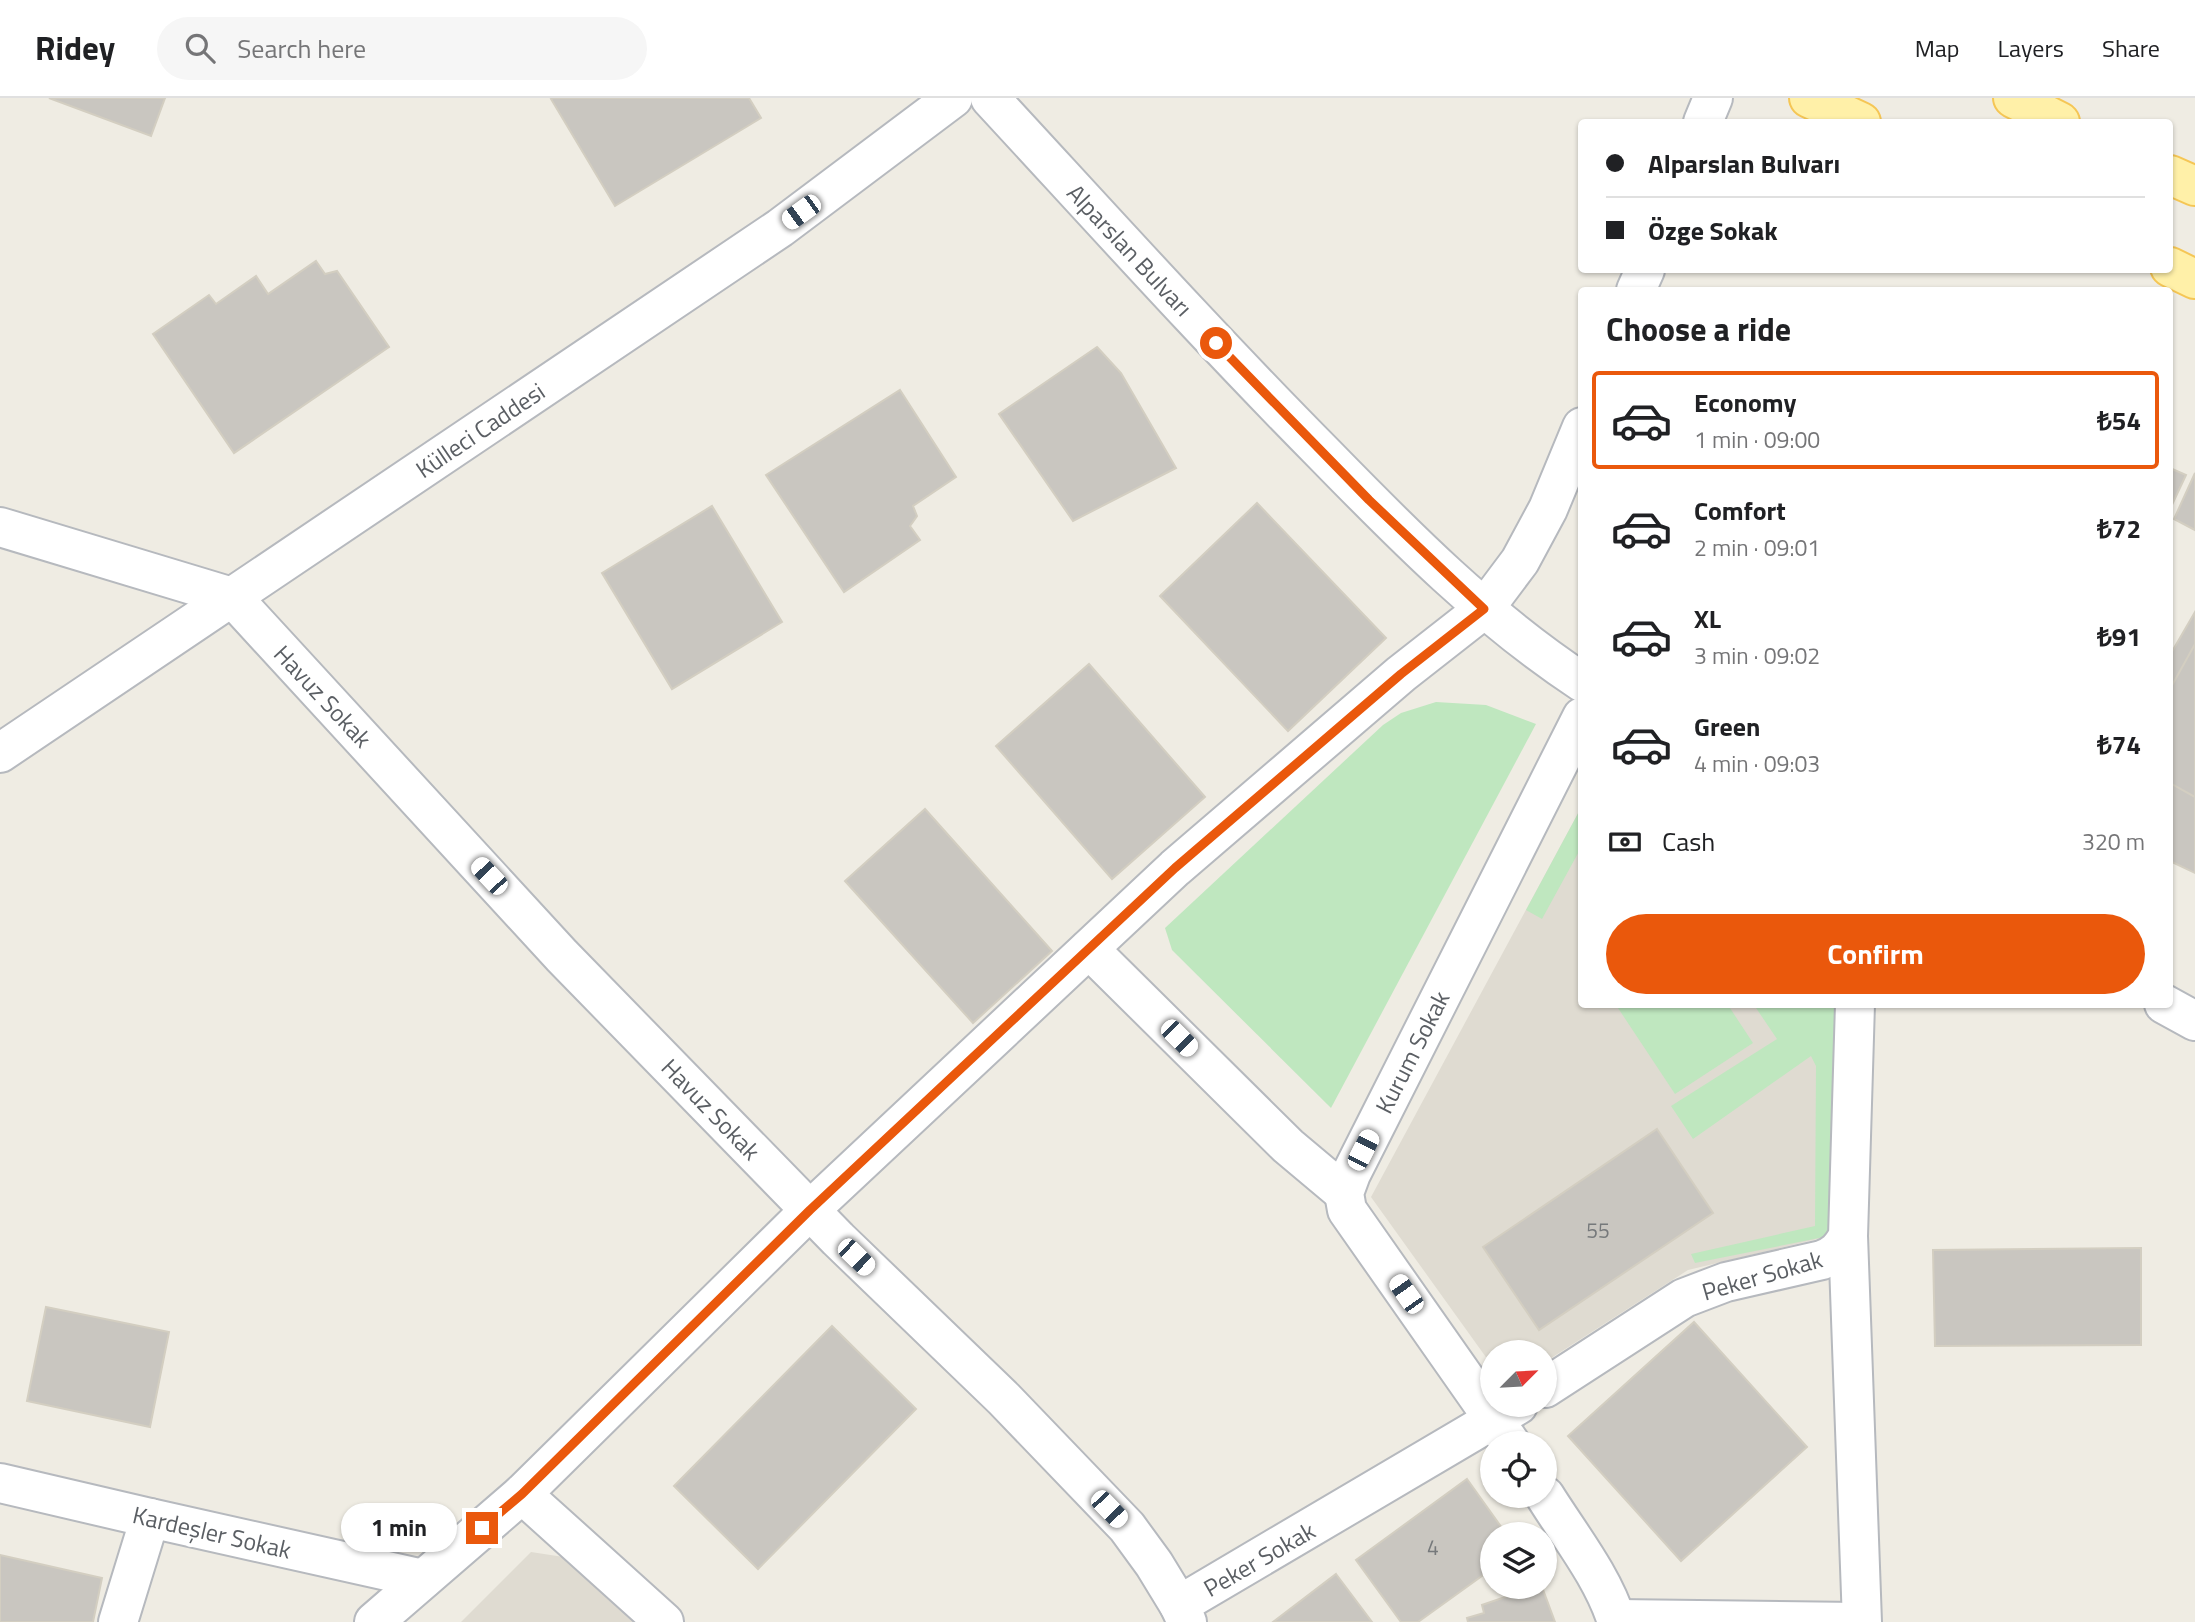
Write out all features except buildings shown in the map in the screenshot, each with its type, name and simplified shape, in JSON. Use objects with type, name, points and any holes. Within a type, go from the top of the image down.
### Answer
[{"type":"main road","points":[[1809,98],[1854,119]]},
{"type":"main road","points":[[2013,98],[2054,119]]},
{"type":"main road","points":[[2173,176],[2195,186]]},
{"type":"main road","points":[[2173,268],[2195,279]]},
{"type":"street","name":"Külleci Caddesi","points":[[0,753],[780,228],[953,98]]},
{"type":"street","name":"Alparslan Bulvarı","points":[[990,98],[1254,383],[1369,500],[1484,609],[1542,656],[1578,679]]},
{"type":"street","points":[[1704,119],[1713,98]]},
{"type":"street","points":[[374,1622],[522,1494],[810,1210],[1196,850],[1401,674],[1484,609],[1520,561],[1548,509],[1578,437]]},
{"type":"street","points":[[0,527],[232,597]]},
{"type":"street","name":"Havuz Sokak","points":[[232,597],[562,956],[810,1210],[1004,1399],[1127,1527],[1154,1564],[1183,1613]]},
{"type":"street","name":"Kurum Sokak","points":[[1344,1193],[1351,1174],[1578,725]]},
{"type":"street","points":[[1089,949],[1288,1146],[1344,1193],[1347,1210],[1508,1423]]},
{"type":"street","name":"Peker Sokak","points":[[1558,1380],[1684,1298],[1726,1282],[1832,1256],[1841,1249],[1848,1236],[1856,1008]]},
{"type":"street","points":[[2171,1008],[2195,1021]]},
{"type":"street","points":[[1553,1508],[1591,1568],[1617,1621],[1860,1622],[1848,1236]]},
{"type":"street","name":"Peker Sokak","points":[[1183,1613],[1508,1423]]},
{"type":"street","name":"Kardeşler Sokak","points":[[0,1483],[424,1579]]},
{"type":"street","points":[[522,1494],[664,1622]]},
{"type":"street","points":[[118,1622],[150,1518]]},
{"type":"shaded area","points":[[1578,813],[1578,1008],[1835,1008],[1831,1119],[1834,1235],[1688,1270],[1558,1354],[1558,1340],[1480,1340],[1480,1349],[1371,1197]]},
{"type":"shaded area","points":[[531,1552],[570,1558],[634,1622],[461,1622]]},
{"type":"green space","points":[[1436,702],[1486,705],[1536,724],[1331,1108],[1172,950],[1165,928],[1383,725],[1401,713]]},
{"type":"green space","points":[[1578,813],[1578,853],[1542,919],[1526,910]]},
{"type":"green space","points":[[1618,1008],[1730,1008],[1753,1043],[1675,1094]]},
{"type":"green space","points":[[1756,1008],[1835,1008],[1831,1119],[1834,1235],[1695,1263],[1691,1254],[1815,1226],[1816,1066],[1811,1056],[1693,1139],[1671,1106],[1777,1039]]},
{"type":"route","points":[[482,1528],[522,1494],[810,1210],[1175,868],[1401,674],[1484,609],[1369,500],[1216,343]]}]
